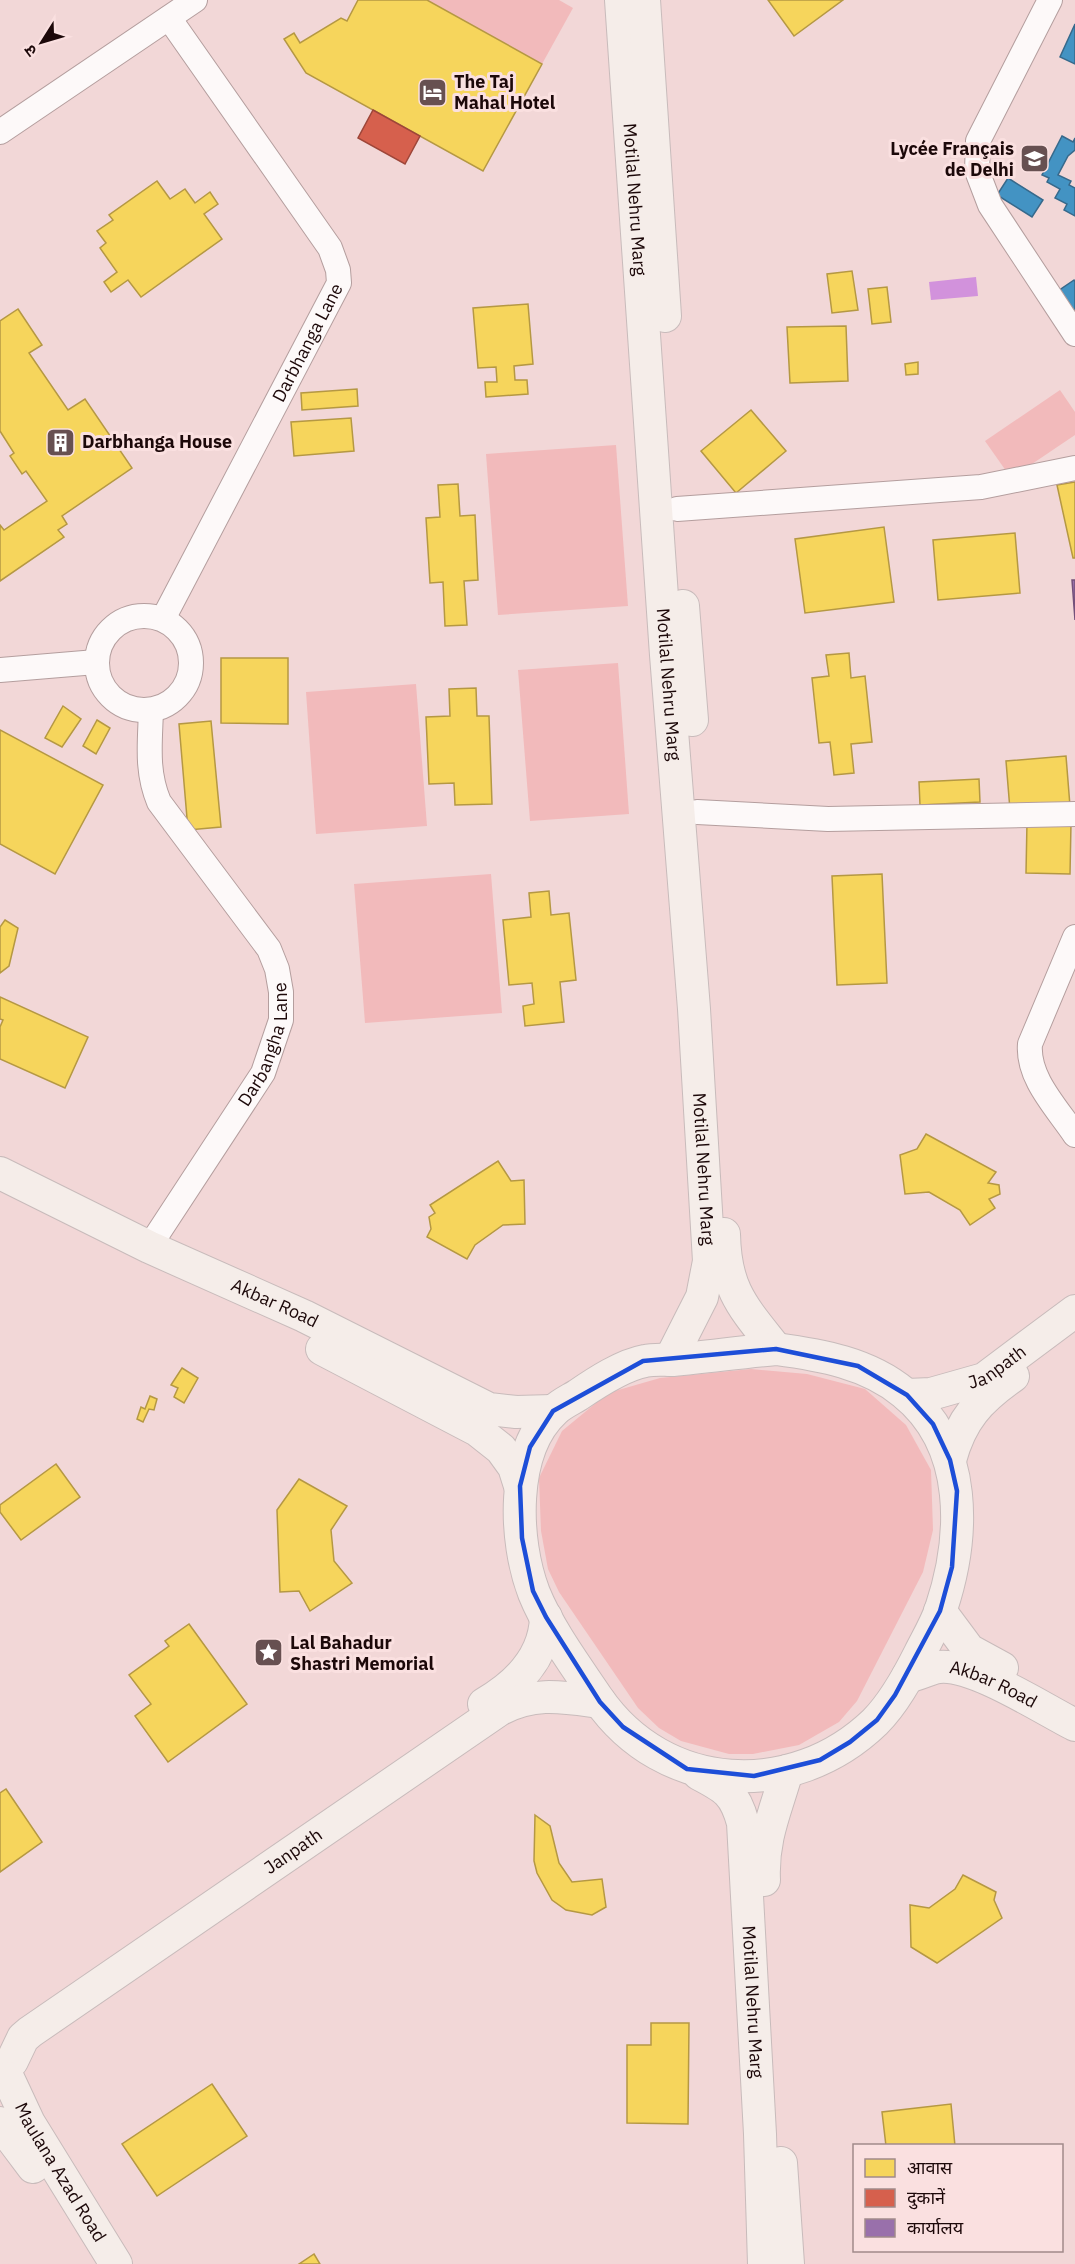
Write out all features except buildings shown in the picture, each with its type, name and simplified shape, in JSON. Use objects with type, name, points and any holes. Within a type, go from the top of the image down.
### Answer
[{"type":"main road","name":"Motilal Nehru Marg","points":[[621,0],[666,655],[693,998],[709,1261],[702,1297],[670,1360]]},
{"type":"main road","name":"Motilal Nehru Marg","points":[[644,0],[688,655],[725,1260],[735,1293],[776,1349]]},
{"type":"main road","name":"Akbar Road","points":[[0,1173],[149,1246],[304,1316],[489,1409],[516,1412],[553,1411]]},
{"type":"main road","name":"Akbar Road","points":[[0,1191],[221,1296],[477,1430],[501,1449],[514,1467],[520,1486]]},
{"type":"main road","name":"Janpath","points":[[907,1395],[940,1392],[984,1379],[1075,1311]]},
{"type":"main road","name":"Janpath","points":[[950,1460],[957,1434],[975,1408],[993,1390],[1075,1331]]},
{"type":"main road","points":[[776,1349],[810,1353],[858,1366],[884,1378],[907,1395],[933,1424],[950,1460],[957,1491],[958,1522],[952,1567],[940,1611],[908,1676],[877,1720],[850,1742],[820,1760],[787,1771],[754,1776],[720,1776],[687,1769],[643,1744],[600,1702],[546,1617],[533,1591],[522,1538],[520,1486],[530,1447],[553,1411],[604,1378],[643,1361],[670,1360],[776,1349]]},
{"type":"main road","name":"Akbar Road","points":[[940,1611],[969,1650],[1075,1703]]},
{"type":"main road","name":"Janpath","points":[[0,2030],[140,1932],[454,1721],[507,1691],[535,1657],[545,1637],[546,1617]]},
{"type":"main road","name":"Akbar Road","points":[[908,1676],[924,1674],[938,1667],[966,1669],[1075,1725]]},
{"type":"main road","name":"Janpath","points":[[7,2076],[23,2038],[30,2032],[499,1710],[514,1702],[549,1695],[600,1702]]},
{"type":"main road","name":"Motilal Nehru Marg","points":[[687,1769],[721,1785],[737,1800],[743,1823],[760,2134],[764,2264]]},
{"type":"main road","name":"Motilal Nehru Marg","points":[[787,1771],[770,1820],[763,1856],[788,2264]]},
{"type":"main road","name":"Maulana Azad Road","points":[[0,2030],[8,2043],[7,2076],[29,2123],[117,2264]]},
{"type":"main road","name":"Maulana Azad Road","points":[[0,2123],[37,2173],[94,2264]]},
{"type":"street","points":[[0,115],[170,9],[195,0]]},
{"type":"street","points":[[1050,0],[978,141],[977,171],[990,205],[1075,334]]},
{"type":"street","points":[[0,132],[170,9]]},
{"type":"street","name":"Darbhanga Lane","points":[[163,619],[339,283],[338,270],[330,248],[170,9]]},
{"type":"street","points":[[677,509],[981,487],[1075,468]]},
{"type":"street","points":[[144,615],[163,619],[178,629],[189,645],[192,664],[188,682],[177,698],[162,708],[143,711],[125,707],[110,696],[99,681],[96,662],[100,644],[110,628],[126,618],[144,615]]},
{"type":"street","points":[[0,670],[96,662]]},
{"type":"street","name":"Darbangha Lane","points":[[149,1246],[263,1073],[281,1020],[281,992],[277,969],[269,950],[159,802],[151,782],[148,763],[151,710]]},
{"type":"street","points":[[697,812],[828,819],[1075,814]]},
{"type":"street","points":[[1075,938],[1030,1044],[1029,1060],[1034,1074],[1075,1135]]},
{"type":"highlighted area","points":[[776,1349],[858,1366],[907,1395],[933,1424],[950,1460],[957,1491],[952,1567],[940,1611],[895,1695],[877,1720],[850,1742],[820,1760],[754,1776],[687,1769],[623,1727],[600,1702],[546,1617],[533,1591],[522,1538],[520,1486],[530,1447],[553,1411],[643,1361]]},
{"type":"shaded area","points":[[427,0],[559,0],[573,8],[542,64]]},
{"type":"shaded area","points":[[976,277],[978,296],[931,300],[929,282]]},
{"type":"shaded area","points":[[1060,390],[1075,412],[1075,435],[1011,478],[985,441]]},
{"type":"shaded area","points":[[616,445],[628,606],[498,615],[486,454]]},
{"type":"shaded area","points":[[618,663],[629,814],[530,821],[518,670]]},
{"type":"shaded area","points":[[416,684],[427,826],[316,834],[306,692]]},
{"type":"shaded area","points":[[491,874],[502,1013],[365,1023],[354,884]]},
{"type":"shaded area","points":[[751,1369],[807,1374],[865,1389],[906,1425],[931,1470],[933,1530],[923,1572],[857,1701],[839,1722],[799,1745],[753,1754],[729,1754],[681,1741],[659,1728],[638,1708],[559,1592],[548,1569],[541,1531],[539,1478],[562,1431],[608,1393],[660,1378]]},
{"type":"place","name":"The Taj Mahal Hotel","points":[[433,92]]},
{"type":"place","name":"Lycée Français de Delhi","points":[[1035,159]]},
{"type":"place","name":"Darbhanga House","points":[[61,442]]},
{"type":"place","name":"Lal Bahadur Shastri Memorial","points":[[269,1653]]}]
